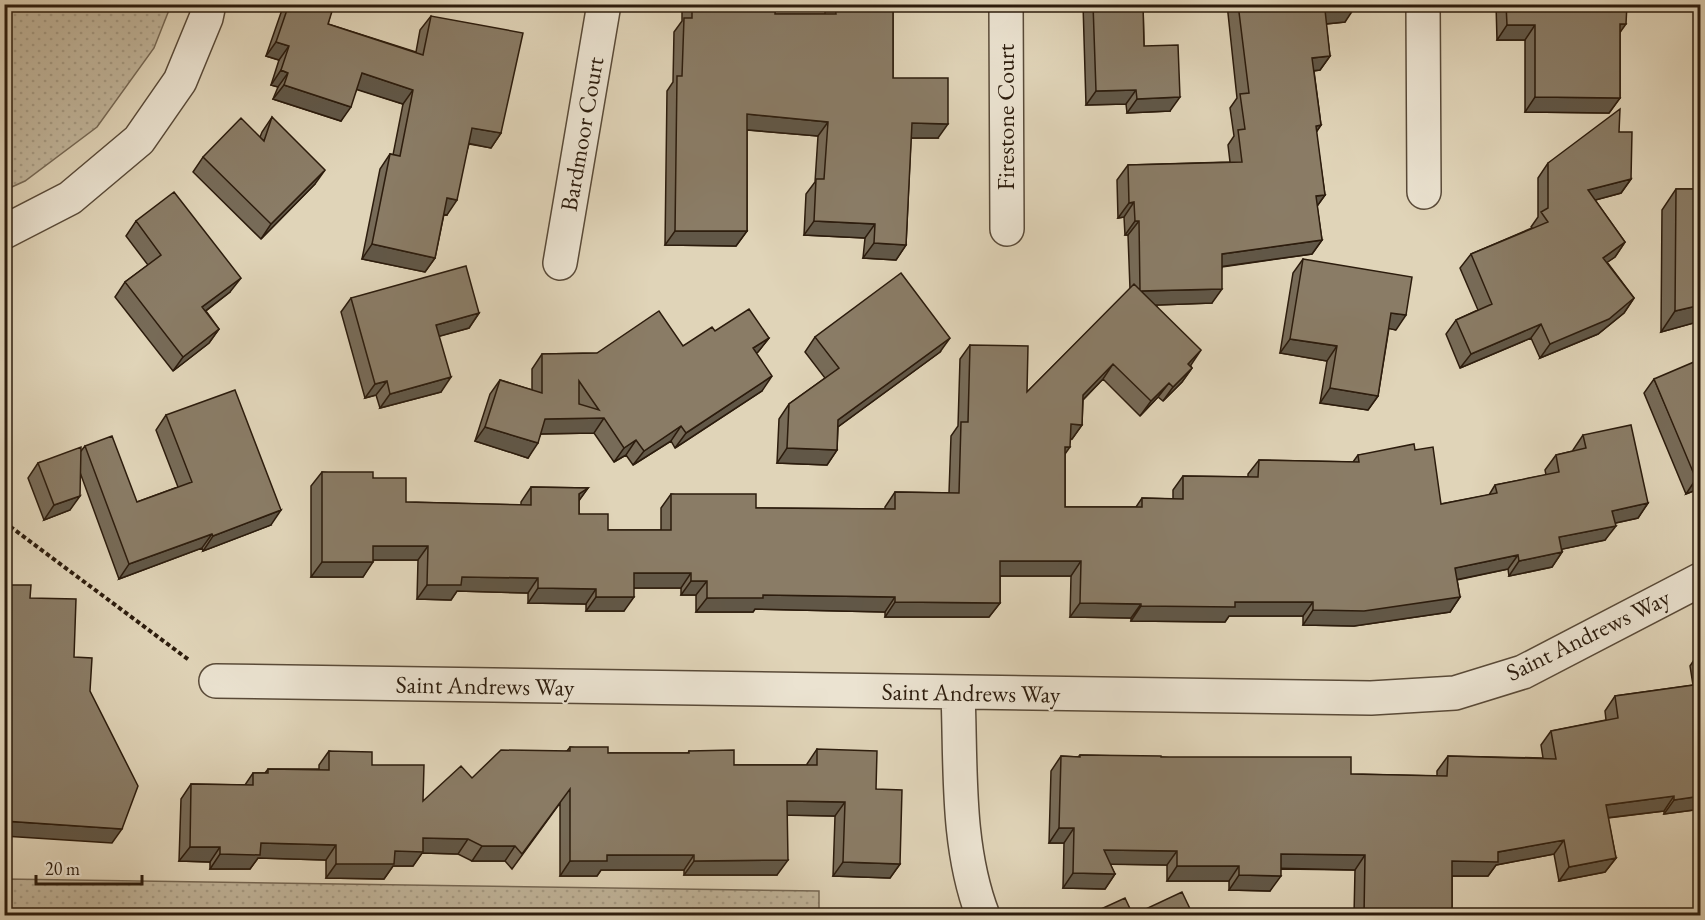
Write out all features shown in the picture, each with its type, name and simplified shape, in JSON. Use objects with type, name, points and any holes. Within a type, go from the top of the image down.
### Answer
[{"type":"street","points":[[4,232],[70,198],[140,140],[180,81],[206,18],[209,4]]},
{"type":"street","name":"Bardmoor Court","points":[[560,263],[604,4]]},
{"type":"street","name":"Firestone Court","points":[[1006,4],[1006,229]]},
{"type":"street","points":[[1423,4],[1424,192]]},
{"type":"street","name":"Saint Andrews Way","points":[[216,681],[1371,698],[1455,693],[1523,672],[1701,580]]},
{"type":"street","points":[[958,693],[963,832],[976,897],[983,915]]},
{"type":"path","points":[[4,522],[216,681]]},
{"type":"shaded area","points":[[5,4],[171,5],[154,48],[97,127],[25,181],[5,190]]},
{"type":"shaded area","points":[[5,879],[819,891],[819,915],[5,916]]},
{"type":"building","points":[[289,4],[334,5],[328,24],[423,55],[431,16],[523,33],[501,133],[472,128],[457,200],[447,198],[435,258],[372,244],[390,154],[400,156],[413,90],[362,73],[351,107],[284,85],[288,73],[281,70],[289,46],[276,42]]},
{"type":"building","points":[[692,4],[775,4],[775,14],[836,14],[835,4],[893,4],[893,78],[948,78],[948,124],[912,123],[906,245],[874,243],[875,224],[814,221],[816,179],[824,179],[828,122],[747,114],[747,231],[675,231],[677,76],[682,76],[684,18],[692,18]]},
{"type":"building","points":[[1093,4],[1143,4],[1144,46],[1178,45],[1180,97],[1137,99],[1136,90],[1096,91]]},
{"type":"building","points":[[1238,4],[1354,4],[1355,7],[1325,10],[1330,56],[1312,58],[1321,125],[1316,126],[1325,195],[1316,196],[1322,240],[1222,254],[1222,289],[1141,291],[1201,350],[1188,364],[1192,368],[1173,387],[1169,383],[1151,401],[1113,364],[1083,395],[1082,425],[1071,424],[1070,447],[1065,447],[1065,507],[1142,507],[1142,498],[1183,499],[1183,476],[1258,477],[1259,460],[1359,462],[1358,455],[1414,444],[1415,450],[1433,447],[1441,504],[1497,493],[1495,485],[1559,472],[1556,455],[1586,448],[1583,435],[1631,425],[1648,503],[1612,511],[1616,526],[1559,537],[1562,552],[1519,561],[1518,555],[1455,568],[1460,597],[1364,611],[1313,610],[1313,602],[1235,602],[1235,607],[1080,603],[1081,561],[1000,561],[1000,603],[895,602],[895,597],[763,595],[763,598],[707,598],[707,581],[691,581],[691,573],[634,573],[634,597],[596,597],[596,589],[538,588],[538,578],[462,577],[461,585],[427,585],[428,546],[373,546],[373,562],[322,562],[322,472],[373,472],[373,478],[406,478],[406,502],[531,505],[531,487],[588,488],[579,494],[579,514],[608,514],[608,530],[671,530],[671,494],[756,494],[756,508],[895,509],[895,492],[959,493],[961,422],[968,422],[970,345],[1028,346],[1027,392],[1134,284],[1140,290],[1139,221],[1135,221],[1134,202],[1129,203],[1128,165],[1242,162],[1238,130],[1245,129],[1240,94],[1249,93]]},
{"type":"building","points":[[1506,4],[1627,4],[1626,24],[1620,24],[1620,98],[1535,97],[1535,25],[1507,25]]},
{"type":"building","points":[[1620,109],[1619,132],[1632,132],[1631,179],[1588,190],[1625,242],[1603,258],[1634,298],[1609,319],[1550,344],[1541,324],[1471,354],[1456,320],[1492,304],[1471,254],[1548,222],[1541,212],[1548,208],[1548,163]]},
{"type":"building","points":[[272,117],[325,170],[271,224],[203,157],[241,118],[264,141]]},
{"type":"building","points":[[1676,189],[1701,189],[1701,305],[1675,311]]},
{"type":"building","points":[[174,192],[241,278],[202,307],[219,329],[183,357],[125,282],[161,255],[136,221]]},
{"type":"building","points":[[1303,259],[1412,277],[1406,315],[1391,313],[1378,396],[1330,388],[1337,346],[1290,339]]},
{"type":"building","points":[[466,266],[479,313],[436,325],[451,377],[390,394],[387,381],[375,384],[351,298]]},
{"type":"building","points":[[901,273],[950,338],[838,420],[837,450],[787,448],[789,404],[839,368],[815,337]]},
{"type":"building","points":[[749,309],[769,338],[753,348],[772,376],[686,433],[681,426],[644,451],[636,440],[624,448],[604,418],[545,419],[538,443],[485,427],[500,380],[542,393],[542,354],[597,353],[659,311],[683,346],[712,327],[715,331]],"holes":[[[579,381],[599,410],[579,404]]]},
{"type":"building","points":[[1701,359],[1701,478],[1696,479],[1654,379]]},
{"type":"building","points":[[235,390],[281,510],[129,564],[85,446],[112,436],[137,502],[192,482],[166,415]]},
{"type":"building","points":[[81,447],[80,496],[54,505],[38,463]]},
{"type":"building","points":[[4,585],[31,585],[30,598],[76,599],[74,657],[92,658],[90,691],[138,786],[122,829],[4,821]]},
{"type":"building","points":[[1701,684],[1701,796],[1674,800],[1674,796],[1606,805],[1616,858],[1569,867],[1564,840],[1498,852],[1498,862],[1452,861],[1452,915],[1364,915],[1365,855],[1281,854],[1281,876],[1239,875],[1239,866],[1177,866],[1177,851],[1104,850],[1115,874],[1073,873],[1074,828],[1059,828],[1061,756],[1351,757],[1351,774],[1447,776],[1448,756],[1556,759],[1551,731],[1618,718],[1615,696]]},
{"type":"building","points":[[570,747],[608,747],[608,753],[689,753],[689,751],[734,750],[734,765],[817,765],[817,749],[877,751],[876,789],[902,790],[900,864],[843,862],[845,802],[787,801],[788,860],[694,861],[694,855],[607,855],[607,861],[570,861],[570,789],[522,854],[515,846],[482,846],[468,839],[423,838],[423,852],[395,851],[394,864],[336,864],[336,845],[261,843],[260,855],[220,854],[220,847],[190,847],[191,784],[253,785],[253,773],[268,773],[268,769],[329,770],[329,751],[372,752],[372,765],[424,765],[423,801],[461,766],[472,778],[501,750],[570,751]]},
{"type":"building","points":[[1182,892],[1193,915],[1133,915]]},
{"type":"building","points":[[1125,898],[1133,915],[1091,915],[1090,914]]}]
